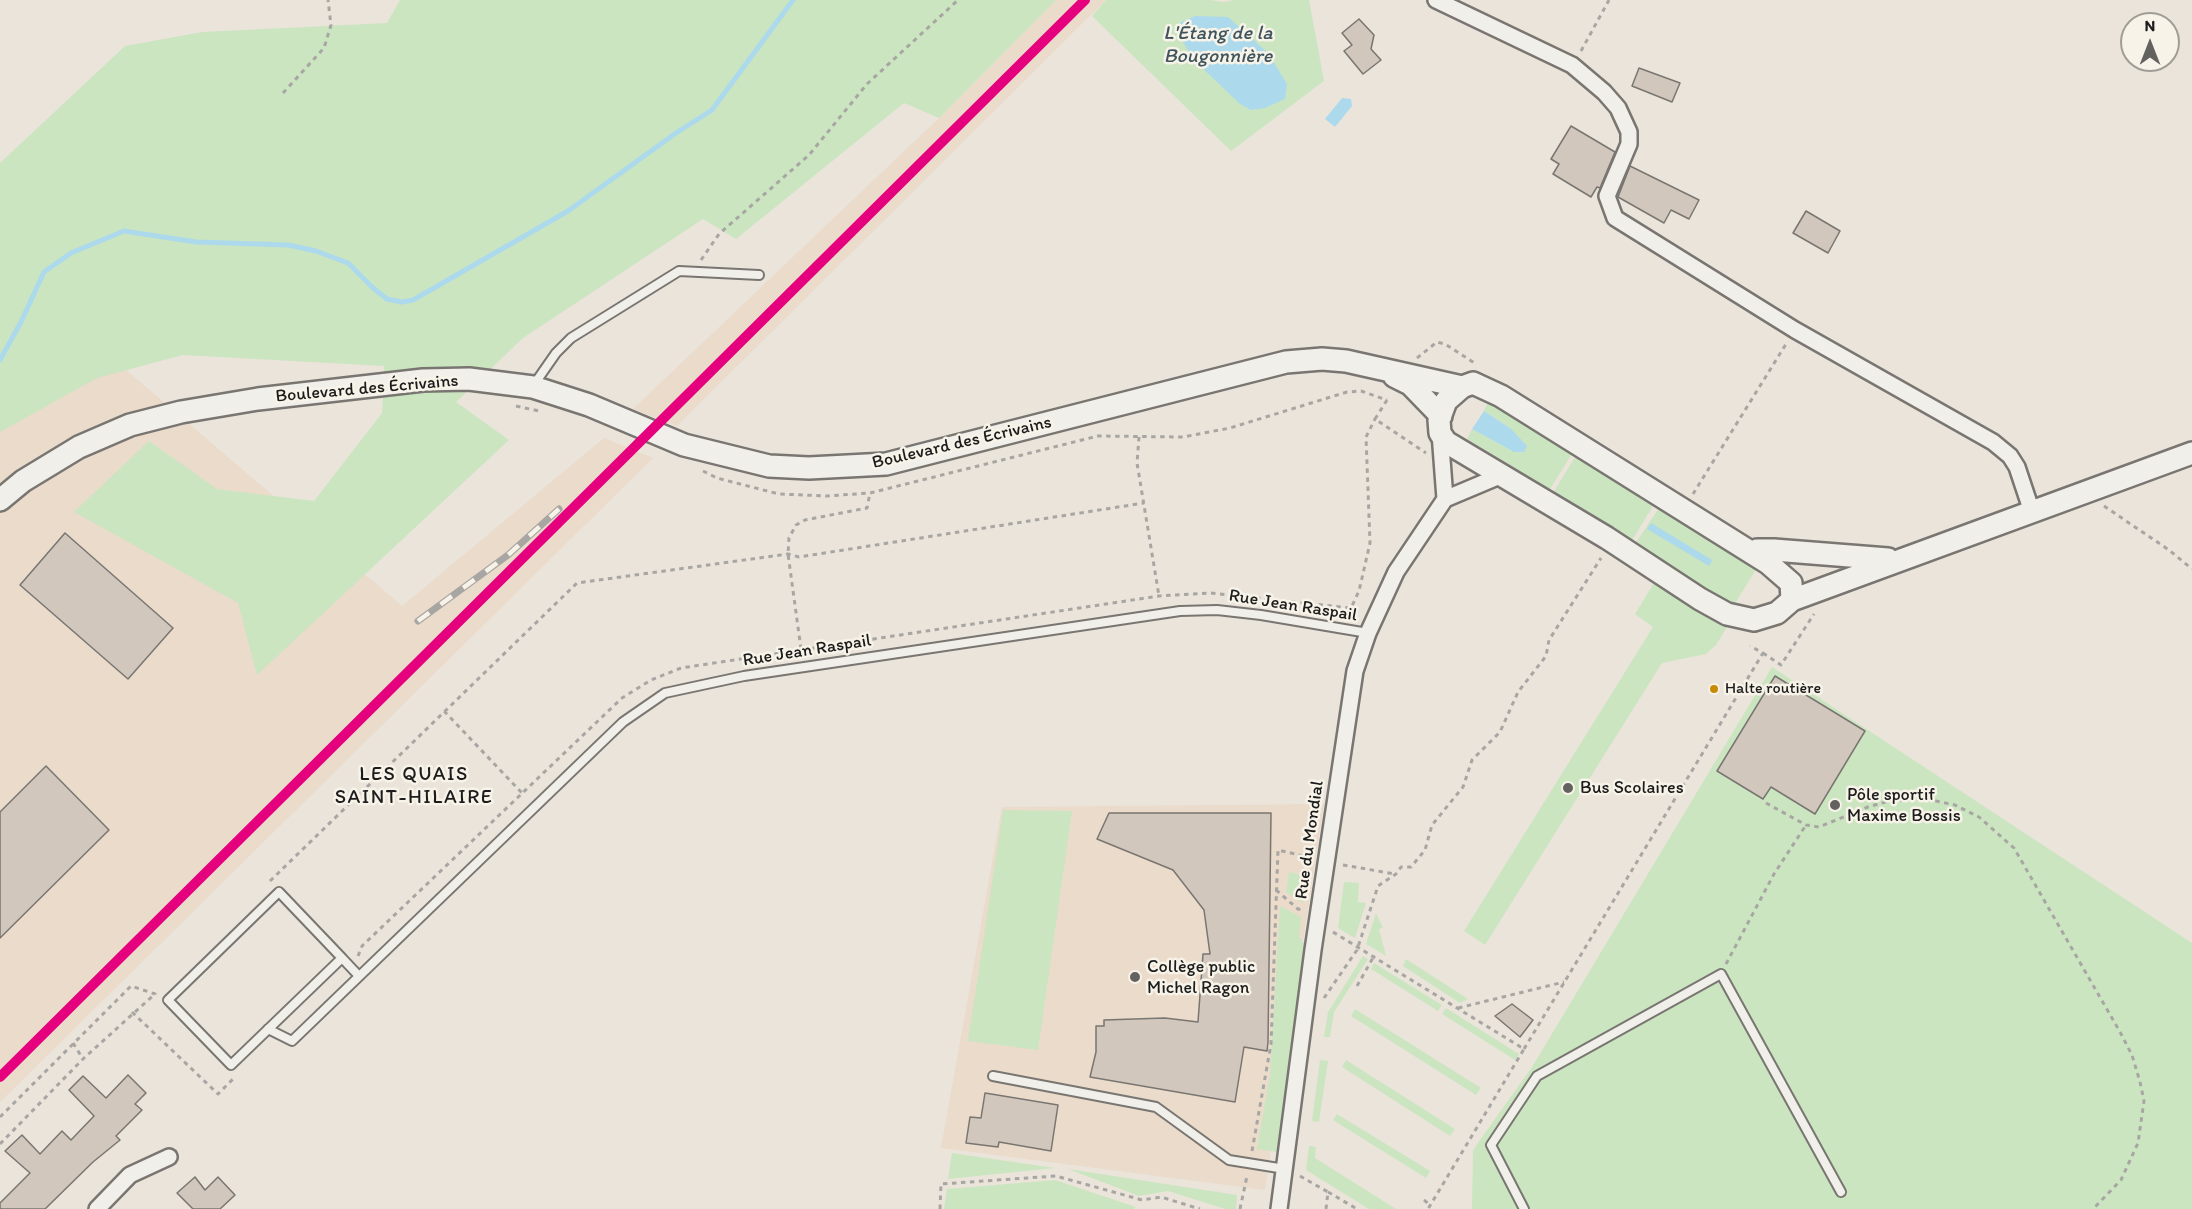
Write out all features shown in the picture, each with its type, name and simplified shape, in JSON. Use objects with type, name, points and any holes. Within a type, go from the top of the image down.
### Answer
[{"type":"main road","name":"Boulevard des Écrivains","points":[[0,500],[23,481],[80,447],[130,425],[181,412],[301,394],[423,380],[469,379],[532,387],[589,405],[684,445],[724,457],[769,466],[831,468],[897,462],[1286,363],[1322,359],[1378,368]]},
{"type":"main road","points":[[1378,368],[1462,387]]},
{"type":"main road","points":[[1378,368],[1410,384],[1440,425],[1446,442],[1502,474],[1727,614],[1754,620],[1777,613],[1792,600],[2192,453]]},
{"type":"main road","points":[[1440,425],[1446,401],[1462,387],[1473,383],[1501,396],[1701,524],[1752,553],[1791,583],[1792,600]]},
{"type":"main road","points":[[1752,553],[1758,550],[1774,550],[1861,559],[1904,560]]},
{"type":"street","points":[[1436,0],[1572,65],[1604,92],[1618,108],[1629,132],[1629,144],[1607,196],[1615,218],[1795,330],[1993,442],[2010,456],[2017,467],[2032,512]]},
{"type":"street","points":[[1440,425],[1445,499],[1502,474]]},
{"type":"street","name":"Rue du Mondial","points":[[1279,1209],[1292,1172],[1339,777],[1355,671],[1368,633],[1396,572],[1445,499]]},
{"type":"street","points":[[97,1209],[130,1175],[169,1157]]},
{"type":"lane","points":[[532,387],[556,353],[571,338],[679,271],[759,275]]},
{"type":"lane","name":"Rue Jean Raspail","points":[[268,1029],[292,1041],[623,722],[665,693],[744,676],[1180,611],[1217,610],[1261,615],[1368,633]]},
{"type":"lane","points":[[342,958],[231,1065],[168,1000],[279,892],[351,967],[359,976]]},
{"type":"lane","points":[[1524,1209],[1491,1145],[1537,1076],[1721,974],[1841,1192]]},
{"type":"lane","points":[[993,1076],[1156,1107],[1229,1160],[1292,1172]]},
{"type":"path","points":[[283,93],[324,48],[331,25],[328,0]]},
{"type":"path","points":[[694,271],[719,234],[808,155],[867,84],[958,0]]},
{"type":"path","points":[[1572,65],[1608,0]]},
{"type":"path","points":[[1691,498],[1795,330]]},
{"type":"path","points":[[1139,437],[1137,463],[1159,596],[1211,593],[1351,608],[1359,591],[1370,543],[1366,437],[1390,394]]},
{"type":"path","points":[[511,405],[542,412]]},
{"type":"path","points":[[1375,419],[1428,455]]},
{"type":"path","points":[[801,649],[788,554],[789,538],[796,525],[805,520],[867,508],[870,492]]},
{"type":"path","points":[[2085,493],[2169,550],[2192,569]]},
{"type":"path","points":[[266,886],[577,583],[788,554],[799,557],[1144,503]]},
{"type":"path","points":[[1324,989],[1322,1000],[1359,946],[1378,886],[1396,874],[1401,867],[1411,867],[1425,850],[1432,825],[1463,787],[1472,760],[1500,732],[1518,692],[1546,656],[1549,640],[1603,554]]},
{"type":"path","points":[[1424,1200],[1429,1207],[1763,653],[1750,646]]},
{"type":"path","points":[[351,967],[362,946],[522,793],[444,711]]},
{"type":"path","points":[[1766,803],[1806,825],[1819,827],[1889,801],[1912,798],[1936,801],[1955,805],[1979,817],[2014,848],[2120,1032],[2132,1055],[2140,1082],[2144,1101],[2138,1143],[2121,1180],[2093,1209]]},
{"type":"path","points":[[1721,974],[1774,874],[1806,825]]},
{"type":"path","points":[[1240,1209],[1271,1044],[1278,850]]},
{"type":"path","points":[[1342,874],[1343,864],[1396,874]]},
{"type":"path","points":[[1331,943],[1334,923]]},
{"type":"path","points":[[1333,932],[1524,1049]]},
{"type":"path","points":[[1357,986],[1374,956]]},
{"type":"path","points":[[1458,1008],[1565,981]]},
{"type":"path","points":[[0,1117],[131,986],[155,994]]},
{"type":"path","points":[[0,1144],[83,1059],[164,986]]},
{"type":"path","points":[[73,1043],[83,1059]]},
{"type":"path","points":[[1292,1172],[1357,1209]]},
{"type":"path","points":[[940,1209],[941,1184],[1056,1176],[1142,1200],[1161,1197],[1200,1209]]},
{"type":"path","points":[[1326,1209],[1328,1192]]},
{"type":"shaded area","points":[[1056,0],[1106,0],[677,426],[633,409],[939,118]]},
{"type":"shaded area","points":[[0,333],[125,369],[402,606],[604,438],[653,458],[0,1102]]},
{"type":"shaded area","name":"Collège public Michel Ragon","points":[[1324,804],[1265,1190],[941,1148],[1002,807]]},
{"type":"green space","points":[[400,0],[1056,0],[939,118],[904,103],[736,239],[703,219],[523,338],[456,402],[509,440],[257,675],[238,603],[74,512],[149,441],[217,489],[314,501],[382,413],[384,366],[183,355],[97,378],[0,432],[0,163],[125,46],[202,32],[387,23]]},
{"type":"green space","points":[[1106,0],[1224,2],[1309,0],[1324,81],[1231,151],[1092,16]]},
{"type":"green space","points":[[1488,402],[1572,454],[1550,489],[1467,439],[1472,429],[1512,451],[1510,428],[1484,411]]},
{"type":"green space","points":[[1575,457],[1653,506],[1631,542],[1553,493]]},
{"type":"green space","points":[[1659,508],[1757,568],[1734,605],[1635,544]]},
{"type":"green space","points":[[1657,578],[1730,622],[1716,645],[1706,654],[1662,663],[1485,945],[1464,931],[1653,627],[1635,614]]},
{"type":"green space","name":"Pôle sportif Maxime Bossis","points":[[1772,667],[2192,943],[2192,1209],[1472,1209],[1473,1150],[1532,1067]]},
{"type":"green space","points":[[1003,810],[1072,811],[1038,1050],[968,1041]]},
{"type":"green space","points":[[1289,872],[1306,876],[1303,903],[1286,892]]},
{"type":"green space","points":[[1344,882],[1359,883],[1358,902],[1366,903],[1355,938],[1338,928]]},
{"type":"green space","points":[[1280,906],[1301,917],[1299,937],[1306,946],[1277,1152],[1257,1149],[1270,1075]]},
{"type":"green space","points":[[1376,913],[1383,928],[1379,929],[1386,956],[1366,944]]},
{"type":"green space","points":[[1363,956],[1368,959],[1334,1012],[1330,1037],[1324,1037],[1328,1012]]},
{"type":"green space","points":[[1406,959],[1468,999],[1460,1003],[1403,966]]},
{"type":"green space","points":[[1374,963],[1442,1005],[1438,1011],[1371,969]]},
{"type":"green space","points":[[1446,1008],[1519,1054],[1515,1060],[1442,1014]]},
{"type":"green space","points":[[1355,1009],[1481,1088],[1476,1095],[1351,1016]]},
{"type":"green space","points":[[1320,1060],[1328,1061],[1319,1122],[1312,1121]]},
{"type":"green space","points":[[1346,1060],[1455,1129],[1450,1136],[1342,1067]]},
{"type":"green space","points":[[1337,1114],[1430,1171],[1426,1178],[1333,1120]]},
{"type":"green space","points":[[1309,1146],[1316,1147],[1315,1158],[1396,1209],[1369,1209],[1306,1170]]},
{"type":"green space","points":[[952,1153],[1055,1168],[948,1179]]},
{"type":"green space","points":[[1068,1169],[1237,1195],[1236,1209],[1225,1209],[1168,1191],[1139,1196]]},
{"type":"green space","points":[[1055,1180],[1136,1207],[1133,1209],[944,1209],[947,1189]]},
{"type":"water","name":"L'Étang de la Bougonnière","points":[[1195,16],[1228,17],[1268,53],[1287,84],[1285,99],[1265,108],[1251,110],[1240,104],[1195,61],[1179,36],[1181,22]]},
{"type":"water","points":[[1342,98],[1351,99],[1352,106],[1335,127],[1325,119]]},
{"type":"water","points":[[1484,411],[1510,428],[1527,446],[1524,452],[1514,452],[1472,429]]},
{"type":"water","points":[[1651,523],[1712,560],[1709,566],[1647,529]]},
{"type":"building","points":[[1359,19],[1374,35],[1371,49],[1381,60],[1363,74],[1344,51],[1352,45],[1342,33]]},
{"type":"building","points":[[1639,68],[1680,83],[1672,102],[1632,86]]},
{"type":"building","points":[[1571,126],[1615,152],[1600,188],[1597,187],[1591,197],[1553,174],[1559,164],[1551,159]]},
{"type":"building","points":[[1630,166],[1699,200],[1689,219],[1671,210],[1664,223],[1618,197]]},
{"type":"building","points":[[1806,211],[1840,231],[1828,253],[1793,233]]},
{"type":"building","points":[[65,533],[173,628],[128,679],[20,585]]},
{"type":"building","points":[[1775,676],[1865,731],[1815,814],[1771,787],[1763,799],[1717,771]]},
{"type":"building","points":[[46,766],[109,830],[0,938],[0,812]]},
{"type":"building","points":[[1109,813],[1271,813],[1267,1051],[1244,1047],[1235,1102],[1090,1077],[1096,1052],[1096,1026],[1104,1026],[1104,1020],[1165,1018],[1198,1022],[1203,954],[1210,954],[1204,910],[1173,870],[1097,839]]},
{"type":"building","points":[[1512,1004],[1533,1020],[1520,1037],[1495,1016]]},
{"type":"building","points":[[128,1075],[146,1093],[135,1104],[142,1110],[116,1136],[120,1140],[93,1162],[45,1209],[0,1209],[0,1203],[30,1173],[5,1151],[22,1135],[40,1154],[62,1131],[71,1140],[94,1116],[69,1090],[83,1076],[106,1098]]},
{"type":"building","points":[[985,1093],[1058,1105],[1051,1151],[999,1142],[998,1147],[966,1143],[970,1117],[981,1118]]},
{"type":"building","points":[[195,1177],[205,1190],[218,1177],[235,1195],[220,1209],[193,1209],[177,1193]]},
{"type":"waterway","points":[[0,360],[44,272],[71,253],[124,231],[196,242],[288,245],[316,251],[348,263],[387,299],[402,302],[413,300],[568,211],[676,133],[712,110],[793,0]]},
{"type":"railway","points":[[418,621],[508,555],[559,509]]},
{"type":"transit line","points":[[0,1077],[1085,0]]},
{"type":"place","name":"Halte routière","points":[[1714,689]]},
{"type":"place","name":"Bus Scolaires","points":[[1568,788]]},
{"type":"place","name":"Pôle sportif Maxime Bossis","points":[[1835,805]]},
{"type":"place","name":"Collège public Michel Ragon","points":[[1135,977]]},
{"type":"district","name":"LES QUAIS SAINT-HILAIRE","points":[[414,786]]}]
